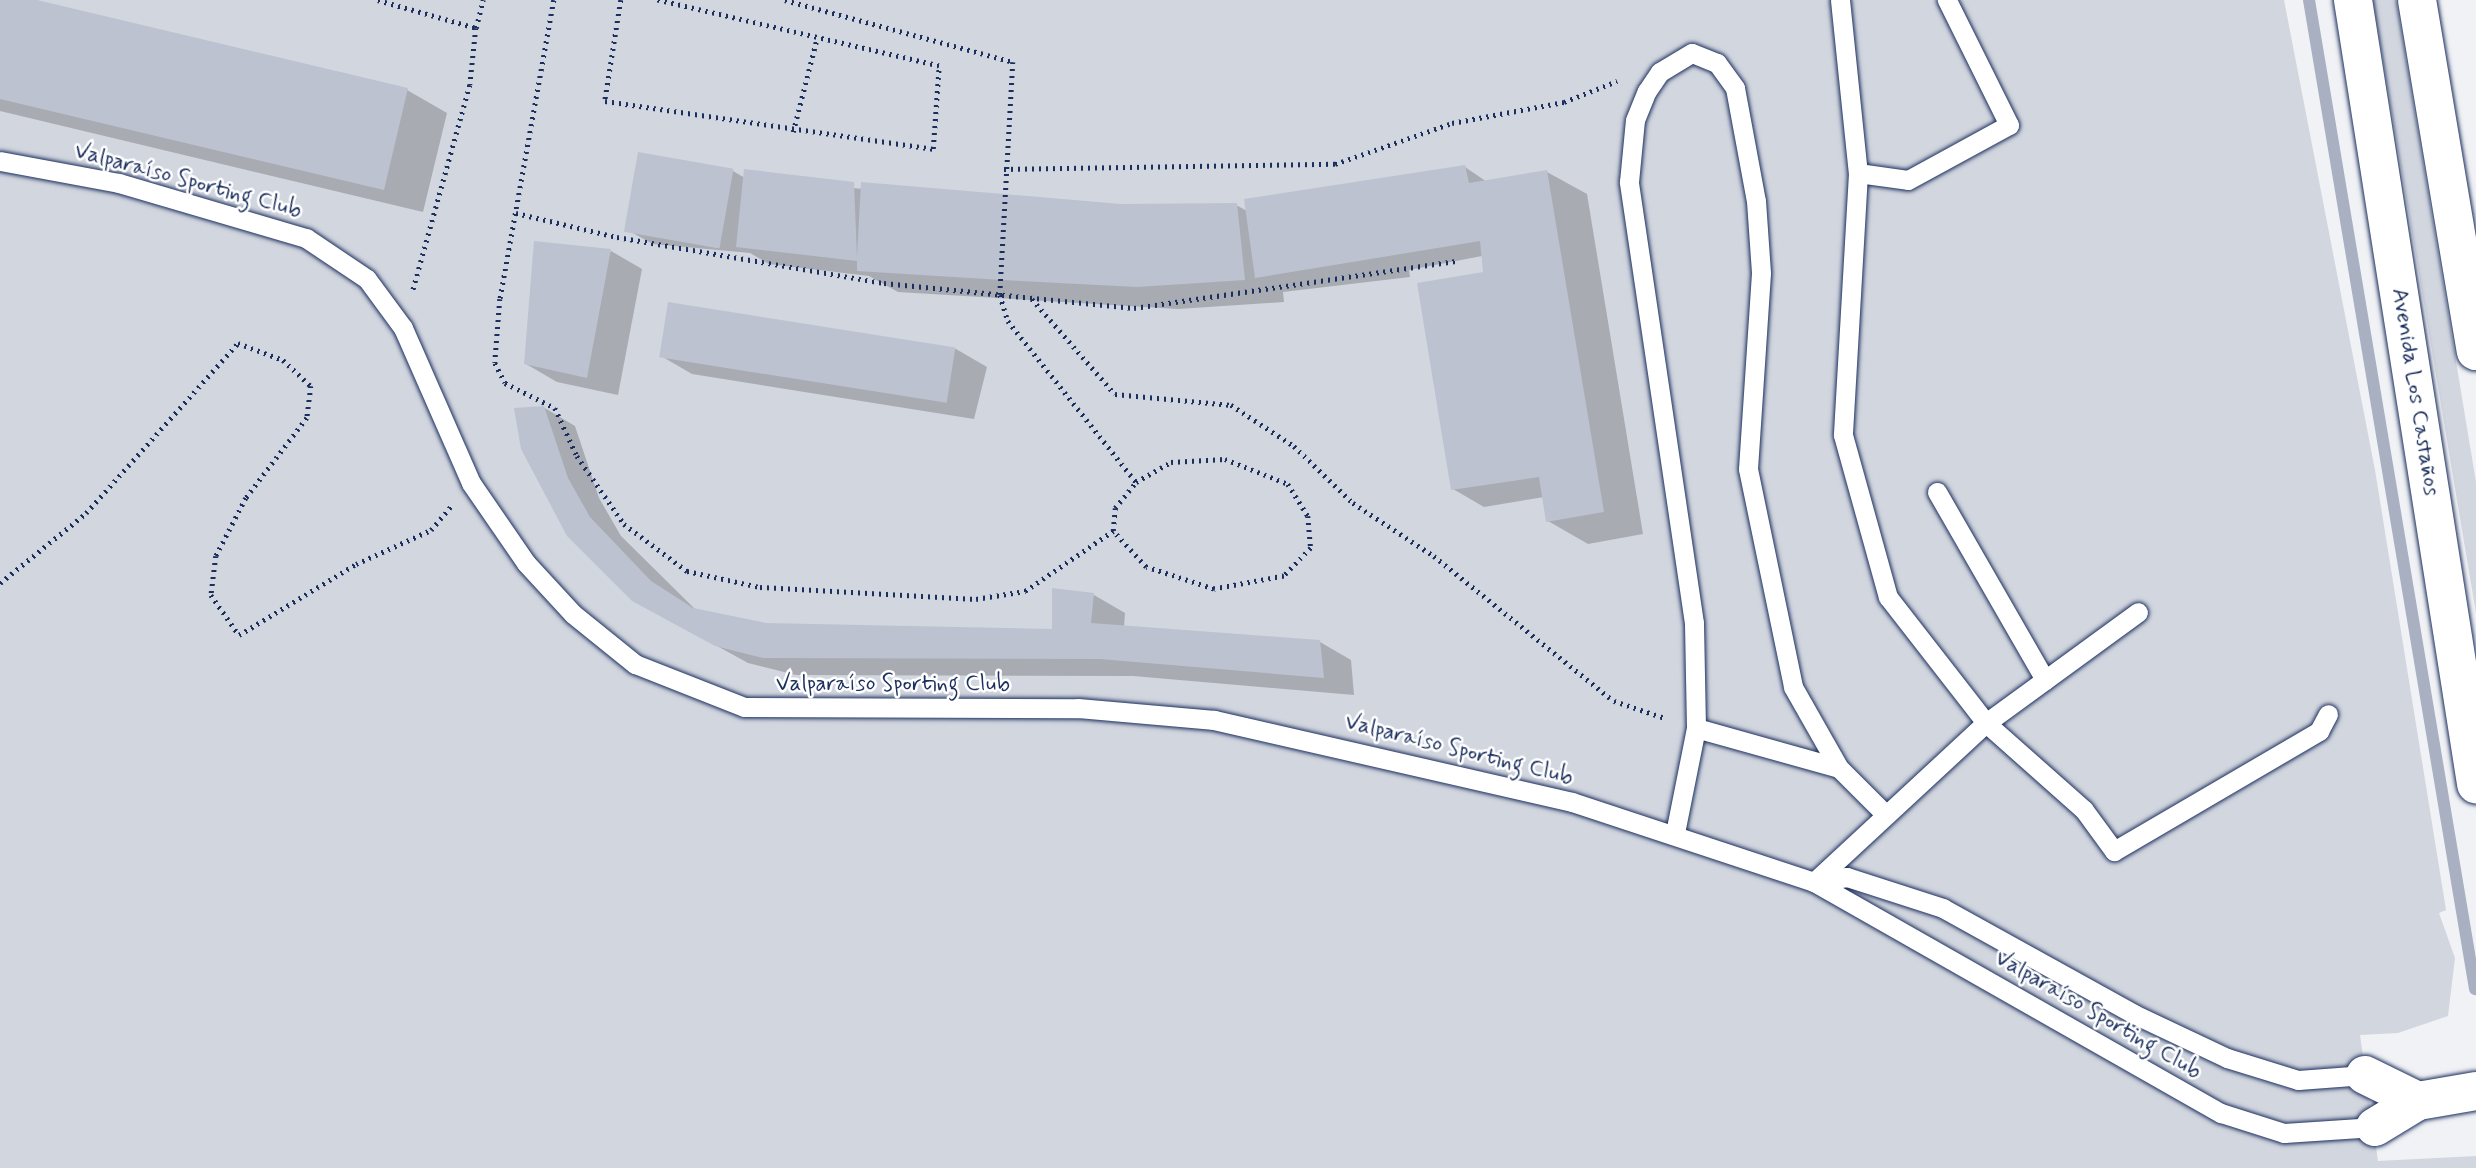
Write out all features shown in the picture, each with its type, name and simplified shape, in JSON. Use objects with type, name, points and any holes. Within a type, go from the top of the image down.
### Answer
[{"type":"main road","name":"Avenida Los Castaños","points":[[2353,0],[2476,784]]},
{"type":"main road","points":[[2417,0],[2476,351]]},
{"type":"main road","points":[[2365,1075],[2418,1101]]},
{"type":"main road","points":[[2375,1127],[2418,1101],[2476,1091]]},
{"type":"lane","points":[[1840,0],[1858,173],[1843,435],[1888,597],[1986,723],[2049,775],[2114,851],[2319,731],[2328,714]]},
{"type":"lane","points":[[1858,173],[1908,180],[2009,125],[1947,0]]},
{"type":"lane","points":[[1675,833],[1696,728],[1694,623],[1629,182],[1634,120],[1647,92],[1660,72],[1692,53],[1717,63],[1735,88],[1756,201],[1761,274],[1748,469],[1793,687],[1839,768],[1883,812]]},
{"type":"lane","name":"Valparaíso Sporting Club","points":[[0,162],[119,183],[306,238],[367,278],[403,328],[471,483],[526,564],[573,614],[635,664],[744,707],[1079,708],[1214,720],[1401,758],[1675,833],[1814,883],[2221,1113],[2284,1133],[2375,1127]]},
{"type":"lane","points":[[1937,492],[2045,680]]},
{"type":"lane","points":[[1814,883],[1883,812],[1986,723],[2138,612]]},
{"type":"lane","points":[[1696,728],[1839,768]]},
{"type":"lane","name":"Valparaíso Sporting Club","points":[[1814,883],[1847,877],[1943,908],[2134,1014],[2227,1058],[2298,1080],[2365,1075]]},
{"type":"path","points":[[378,0],[476,28]]},
{"type":"path","points":[[403,328],[470,85],[476,28],[483,0]]},
{"type":"path","points":[[554,0],[495,334],[500,374],[555,408],[577,456],[624,524],[687,571],[760,587],[976,598],[1025,591],[1112,531],[1115,508],[1136,482],[1171,462],[1225,459],[1288,484],[1308,516],[1311,548],[1284,576],[1214,589],[1146,567],[1112,531]]},
{"type":"path","points":[[621,0],[605,101],[793,132],[933,149],[939,66],[657,0]]},
{"type":"path","points":[[785,0],[1013,62],[1004,169],[1000,295],[1008,321],[1136,482]]},
{"type":"path","points":[[793,132],[817,37]]},
{"type":"path","points":[[1004,169],[1335,164],[1452,123],[1564,102],[1628,77]]},
{"type":"path","points":[[516,213],[617,237],[884,283],[1134,308],[1457,261]]},
{"type":"path","points":[[1031,298],[1115,394],[1231,405],[1294,446],[1353,503],[1434,556],[1614,701],[1696,728]]},
{"type":"path","points":[[0,583],[86,513],[238,343],[283,360],[311,386],[307,418],[246,498],[216,556],[211,595],[239,635],[356,564],[431,530],[471,483]]},
{"type":"shaded area","points":[[0,0],[2284,0],[2375,470],[2446,910],[2439,913],[2455,958],[2448,1016],[2398,1033],[2360,1035],[2378,1161],[2476,1156],[2476,1168],[0,1168]]},
{"type":"shaded area","points":[[2373,0],[2396,0],[2476,482],[2476,613]]},
{"type":"building","points":[[0,0],[37,0],[408,88],[384,190],[0,99]]},
{"type":"building","points":[[638,152],[734,169],[719,249],[624,232]]},
{"type":"building","points":[[1465,165],[1469,183],[1547,170],[1604,512],[1546,522],[1539,477],[1451,490],[1417,283],[1483,272],[1480,241],[1255,278],[1244,199]]},
{"type":"building","points":[[744,169],[854,182],[857,257],[861,182],[1121,204],[1237,203],[1245,280],[1137,287],[857,271],[857,261],[736,247]]},
{"type":"building","points":[[534,241],[611,249],[587,378],[524,364]]},
{"type":"building","points":[[668,302],[955,348],[947,403],[659,357]]},
{"type":"building","points":[[544,406],[568,478],[590,517],[651,581],[693,608],[766,623],[1052,629],[1052,588],[1094,593],[1091,623],[1320,640],[1324,678],[1100,659],[763,658],[715,646],[632,601],[567,536],[521,449],[514,408]]},
{"type":"waterway","points":[[2309,0],[2475,989]]}]
